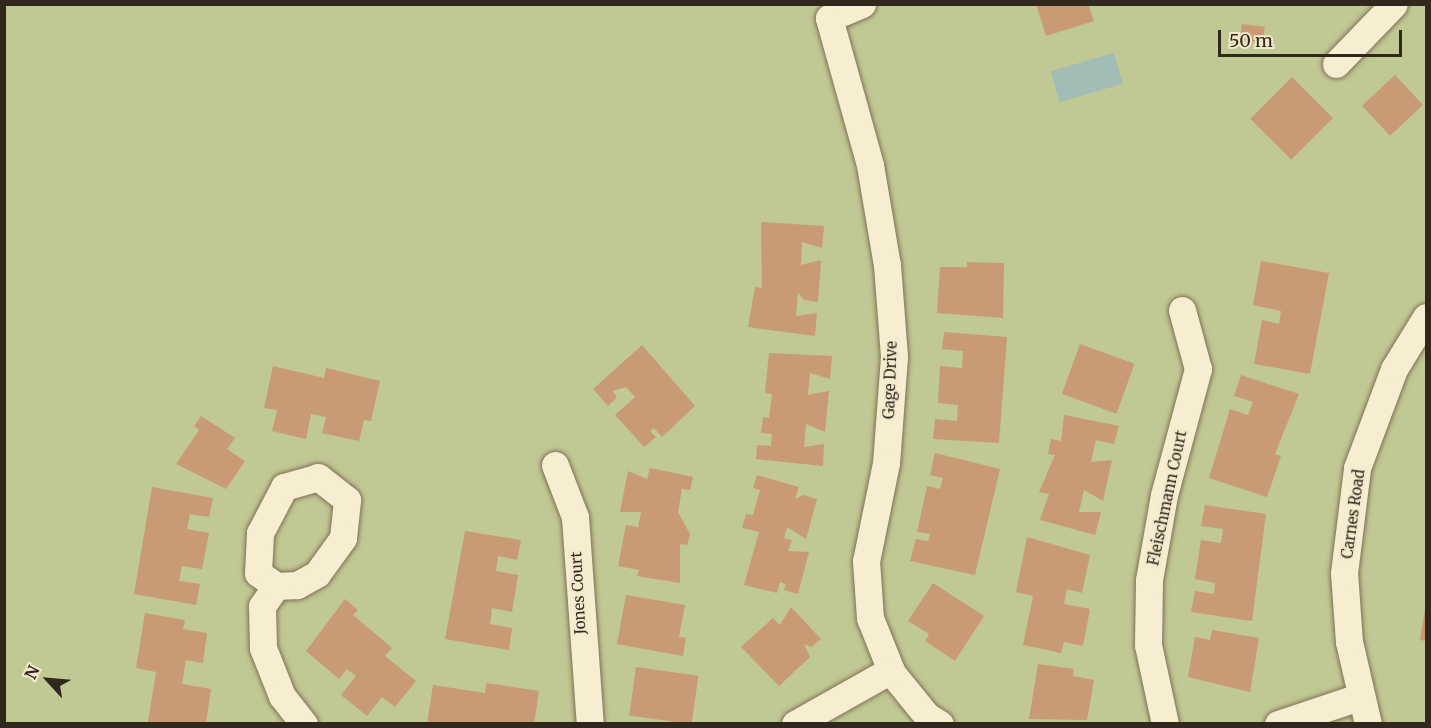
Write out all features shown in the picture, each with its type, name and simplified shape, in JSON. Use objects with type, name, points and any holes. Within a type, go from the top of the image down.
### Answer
[{"type":"street","name":"Gage Drive","points":[[862,4],[830,18],[870,165],[887,265],[894,357],[887,451],[866,561],[870,618],[891,670],[927,716],[940,723]]},
{"type":"street","points":[[1336,64],[1394,4]]},
{"type":"street","name":"Fleischmann Court","points":[[1166,723],[1148,645],[1149,580],[1164,495],[1198,369],[1182,310]]},
{"type":"street","name":"Carnes Road","points":[[1368,723],[1359,697],[1344,573],[1357,468],[1394,369],[1426,316]]},
{"type":"street","name":"Jones Court","points":[[555,465],[575,517],[590,723]]},
{"type":"street","points":[[276,586],[262,606],[263,648],[282,696],[304,723]]},
{"type":"street","points":[[795,723],[891,670]]},
{"type":"street","points":[[1278,723],[1359,697]]},
{"type":"green space","points":[[4,5],[1426,5],[1426,723],[4,723]]},
{"type":"water","points":[[1114,53],[1123,84],[1059,102],[1051,71]]},
{"type":"building","points":[[1036,4],[1088,4],[1094,21],[1046,36]]},
{"type":"building","points":[[1242,24],[1265,27],[1263,43],[1240,40]]},
{"type":"building","points":[[1395,75],[1423,105],[1390,136],[1362,106]]},
{"type":"building","points":[[1292,77],[1333,118],[1291,160],[1250,119]]},
{"type":"building","points":[[761,222],[824,226],[822,248],[802,242],[801,265],[821,260],[818,302],[804,300],[798,293],[796,316],[817,313],[815,336],[748,327],[755,287],[762,288]]},
{"type":"building","points":[[1261,261],[1329,273],[1310,374],[1254,364],[1262,320],[1279,324],[1281,311],[1253,305]]},
{"type":"building","points":[[967,262],[1004,263],[1003,318],[937,313],[940,267],[967,267]]},
{"type":"building","points":[[944,332],[1007,337],[999,443],[933,439],[935,419],[957,421],[958,405],[938,403],[940,366],[962,368],[963,351],[942,349]]},
{"type":"building","points":[[1080,344],[1135,364],[1116,414],[1062,394]]},
{"type":"building","points":[[642,345],[695,406],[662,437],[654,428],[650,431],[656,437],[644,447],[615,415],[635,397],[626,387],[612,391],[617,397],[608,406],[593,389]]},
{"type":"building","points":[[769,353],[832,356],[830,379],[810,373],[808,395],[829,391],[825,432],[806,424],[804,447],[824,444],[823,466],[756,459],[757,445],[771,446],[772,434],[761,433],[763,417],[769,418],[772,394],[765,393]]},
{"type":"building","points":[[273,366],[324,378],[326,368],[380,381],[371,421],[364,420],[359,441],[322,433],[326,417],[311,414],[306,439],[272,431],[277,410],[264,408]]},
{"type":"building","points":[[1241,375],[1299,394],[1275,454],[1281,456],[1267,497],[1209,478],[1230,409],[1248,415],[1253,402],[1234,396]]},
{"type":"building","points":[[1064,415],[1119,426],[1114,444],[1096,440],[1091,462],[1112,460],[1103,501],[1084,490],[1079,512],[1101,512],[1095,535],[1040,520],[1049,494],[1039,492],[1055,455],[1048,454],[1051,439],[1061,441]]},
{"type":"building","points":[[201,416],[235,438],[227,449],[245,461],[226,489],[176,464],[199,430],[194,426]]},
{"type":"building","points":[[935,453],[1000,469],[975,575],[910,561],[916,539],[928,541],[930,534],[917,532],[927,486],[940,489],[943,478],[930,475]]},
{"type":"building","points":[[650,468],[693,477],[690,490],[682,489],[678,512],[690,534],[687,545],[680,544],[680,583],[637,576],[639,570],[618,566],[626,525],[638,527],[641,512],[620,512],[628,471],[647,479]]},
{"type":"building","points":[[757,475],[799,487],[795,499],[803,495],[817,499],[806,539],[787,527],[784,538],[792,540],[788,551],[809,552],[798,594],[784,590],[786,584],[780,582],[777,593],[744,585],[759,532],[742,528],[746,514],[753,515],[760,490],[753,488]]},
{"type":"building","points":[[152,487],[213,498],[209,517],[190,514],[187,529],[209,533],[202,569],[182,566],[179,581],[200,584],[196,605],[134,594]]},
{"type":"building","points":[[1205,505],[1266,514],[1252,621],[1191,612],[1195,591],[1214,594],[1215,583],[1195,579],[1201,540],[1221,543],[1223,529],[1201,526]]},
{"type":"building","points":[[465,531],[521,540],[517,560],[498,556],[496,571],[518,575],[512,612],[492,608],[490,624],[512,628],[509,650],[445,639]]},
{"type":"building","points":[[1027,537],[1090,555],[1082,593],[1067,589],[1064,604],[1090,609],[1083,646],[1064,642],[1061,653],[1023,645],[1033,596],[1016,592]]},
{"type":"building","points":[[933,583],[984,616],[955,661],[925,641],[929,634],[908,621]]},
{"type":"building","points":[[626,595],[685,605],[679,637],[686,638],[683,656],[617,644]]},
{"type":"building","points":[[345,599],[358,610],[353,615],[392,648],[385,656],[416,681],[395,707],[382,697],[367,716],[341,695],[356,676],[347,669],[339,679],[306,651]]},
{"type":"building","points":[[791,607],[821,639],[811,647],[804,644],[810,657],[779,686],[741,647],[773,618],[780,625]]},
{"type":"building","points":[[1426,609],[1426,641],[1420,640]]},
{"type":"building","points":[[145,613],[185,620],[183,629],[207,633],[203,663],[186,660],[182,684],[211,689],[206,723],[148,722],[156,672],[136,668]]},
{"type":"building","points":[[1212,630],[1259,638],[1250,692],[1188,677],[1195,637],[1210,640]]},
{"type":"building","points":[[1038,664],[1074,669],[1073,676],[1094,680],[1087,720],[1029,719]]},
{"type":"building","points":[[636,667],[698,676],[692,724],[629,716]]},
{"type":"building","points":[[486,683],[539,691],[534,724],[427,724],[433,685],[485,693]]}]
